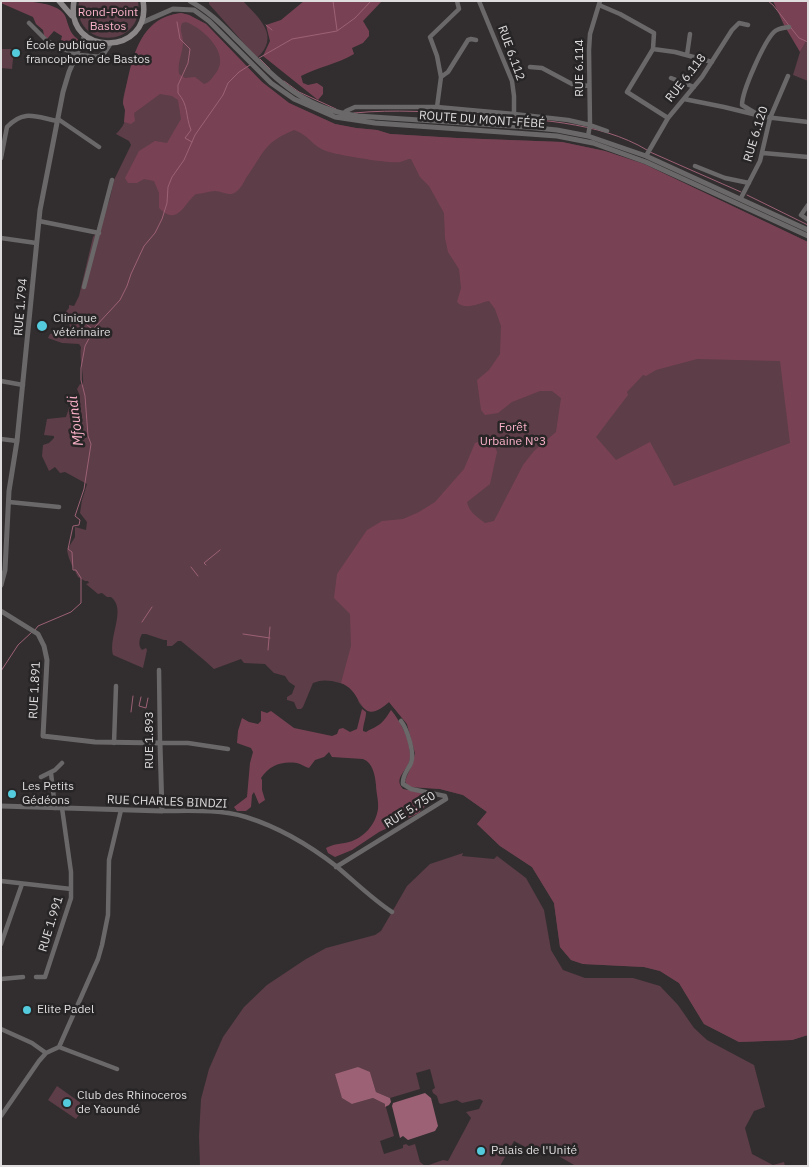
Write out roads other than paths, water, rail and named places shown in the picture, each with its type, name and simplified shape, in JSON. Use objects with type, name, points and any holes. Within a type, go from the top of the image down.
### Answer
[{"type":"main road","points":[[59,1],[74,18]]},
{"type":"main road","points":[[74,1],[76,24],[85,36],[101,44],[118,43],[132,36],[141,23],[144,14],[143,1]]},
{"type":"street","name":"ROUTE DU MONT-FÉBÉ","points":[[190,1],[198,3],[221,23],[283,84],[297,95],[324,109],[343,114],[526,127],[588,136],[646,156],[808,230]]},
{"type":"street","points":[[438,107],[441,77],[437,56],[430,38],[459,9],[457,1]]},
{"type":"street","name":"RUE 6.112","points":[[479,1],[512,81],[514,114]]},
{"type":"street","points":[[141,23],[172,9],[194,10],[198,3]]},
{"type":"street","points":[[600,3],[654,33],[652,49],[643,68],[628,89],[628,93],[668,118]]},
{"type":"street","name":"RUE 6.114","points":[[588,136],[590,125],[590,34],[600,3]]},
{"type":"street","name":"ROUTE DU MONT-FÉBÉ","points":[[194,10],[209,20],[271,83],[294,99],[322,113],[353,120],[557,136],[593,143],[614,149],[654,166],[808,236]]},
{"type":"street","points":[[29,23],[46,41],[77,55],[99,57],[110,44]]},
{"type":"street","name":"RUE 6.118","points":[[646,156],[668,118],[694,88],[732,30],[738,23],[748,25]]},
{"type":"street","points":[[758,115],[742,105],[748,84],[767,40],[776,30],[789,27]]},
{"type":"street","points":[[687,55],[690,34]]},
{"type":"street","name":"RUE 1.794","points":[[1,585],[39,221],[63,92],[85,36]]},
{"type":"street","points":[[441,77],[448,72],[468,40],[476,40]]},
{"type":"street","points":[[652,49],[687,55],[712,62]]},
{"type":"street","points":[[530,67],[542,68],[572,84],[589,86]]},
{"type":"street","name":"RUE 6.120","points":[[741,198],[763,153],[770,118],[788,76]]},
{"type":"street","points":[[671,78],[694,88]]},
{"type":"street","points":[[684,99],[770,118],[806,122],[808,117]]},
{"type":"street","points":[[343,114],[355,107],[438,107],[568,120],[607,131]]},
{"type":"street","points":[[1,158],[7,127],[19,117],[26,115],[57,120],[99,147]]},
{"type":"street","points":[[763,153],[808,157]]},
{"type":"street","points":[[695,166],[731,180],[749,183]]},
{"type":"street","points":[[84,287],[112,180]]},
{"type":"street","points":[[808,205],[801,215],[808,220]]},
{"type":"street","points":[[39,221],[99,233]]},
{"type":"street","points":[[1,238],[36,243]]},
{"type":"street","points":[[1,381],[23,385]]},
{"type":"street","points":[[1,439],[16,441]]},
{"type":"street","points":[[9,502],[58,507]]},
{"type":"street","name":"RUE 1.891","points":[[1,611],[38,634],[44,646],[47,660],[43,736],[114,742],[160,743]]},
{"type":"street","name":"RUE 1.893","points":[[159,670],[162,811]]},
{"type":"street","points":[[114,742],[116,686]]},
{"type":"street","name":"RUE 5.750","points":[[336,867],[446,799],[445,796],[411,789],[403,784],[403,778],[413,756],[409,737],[401,721]]},
{"type":"street","points":[[160,743],[188,743],[228,749]]},
{"type":"street","points":[[41,777],[52,773],[62,763]]},
{"type":"street","points":[[52,773],[55,808]]},
{"type":"street","name":"RUE CHARLES BINDZI","points":[[1,806],[204,811],[244,817],[288,835],[308,846],[392,912]]},
{"type":"street","name":"RUE 1.991","points":[[36,977],[45,977],[70,898],[71,872],[62,808]]},
{"type":"street","points":[[1,1116],[32,1070],[46,1053],[59,1047],[98,959],[108,915],[109,860],[121,810]]},
{"type":"street","points":[[1,881],[71,889]]},
{"type":"street","points":[[1,944],[22,884]]},
{"type":"street","points":[[1,979],[24,977]]},
{"type":"street","points":[[1,1029],[32,1043],[46,1053]]},
{"type":"street","points":[[59,1047],[117,1070]]},
{"type":"waterway","points":[[333,1],[337,30]]},
{"type":"waterway","points":[[259,58],[292,39],[337,31],[355,18],[371,1]]},
{"type":"waterway","points":[[768,1],[799,38],[808,42]]},
{"type":"waterway","points":[[177,22],[180,39],[190,49],[188,63],[178,85],[178,93],[185,106],[191,130],[185,138],[192,142]]},
{"type":"waterway","points":[[266,25],[272,30]]},
{"type":"waterway","points":[[260,59],[270,69]]},
{"type":"waterway","name":"Mfoundi","points":[[35,630],[38,626],[71,612],[81,603],[81,578],[76,570],[73,570],[72,552],[68,549],[73,526],[79,525],[80,520],[75,516],[84,489],[91,444],[88,436],[85,396],[81,380],[85,346],[95,327],[120,300],[144,246],[155,233],[167,203],[168,187],[172,177],[184,160],[195,135],[223,95],[228,83],[239,72],[250,65]]},
{"type":"waterway","points":[[284,81],[299,92],[336,109]]},
{"type":"waterway","points":[[354,113],[415,111],[542,120],[586,127],[608,133],[628,140],[647,150]]},
{"type":"waterway","points":[[650,152],[741,192]]},
{"type":"waterway","points":[[747,195],[808,225]]},
{"type":"waterway","points":[[81,319],[87,321],[86,324],[92,329],[89,333],[83,329]]},
{"type":"waterway","points":[[206,565],[204,563],[220,550]]},
{"type":"waterway","points":[[191,567],[198,576]]},
{"type":"waterway","points":[[142,622],[152,607]]},
{"type":"waterway","points":[[268,650],[270,627]]},
{"type":"waterway","name":"Mfoundi","points":[[1,671],[18,645],[32,632]]},
{"type":"waterway","points":[[243,634],[270,638]]},
{"type":"waterway","points":[[131,712],[133,696]]},
{"type":"waterway","points":[[141,697],[139,706],[146,708],[148,698]]},
{"type":"place","name":"École publique francophone de Bastos","points":[[16,53]]},
{"type":"place","name":"Clinique vétérinaire","points":[[42,326]]},
{"type":"place","name":"Les Petits Gédéons","points":[[12,794]]},
{"type":"place","name":"Elite Padel","points":[[27,1010]]},
{"type":"place","name":"Club des Rhinoceros de Yaoundé","points":[[67,1103]]},
{"type":"place","name":"Palais de l'Unité","points":[[481,1151]]},
{"type":"park label","name":"Rond-Point Bastos","points":[[108,20]]},
{"type":"park label","name":"Forêt Urbaine N°3","points":[[513,435]]}]
